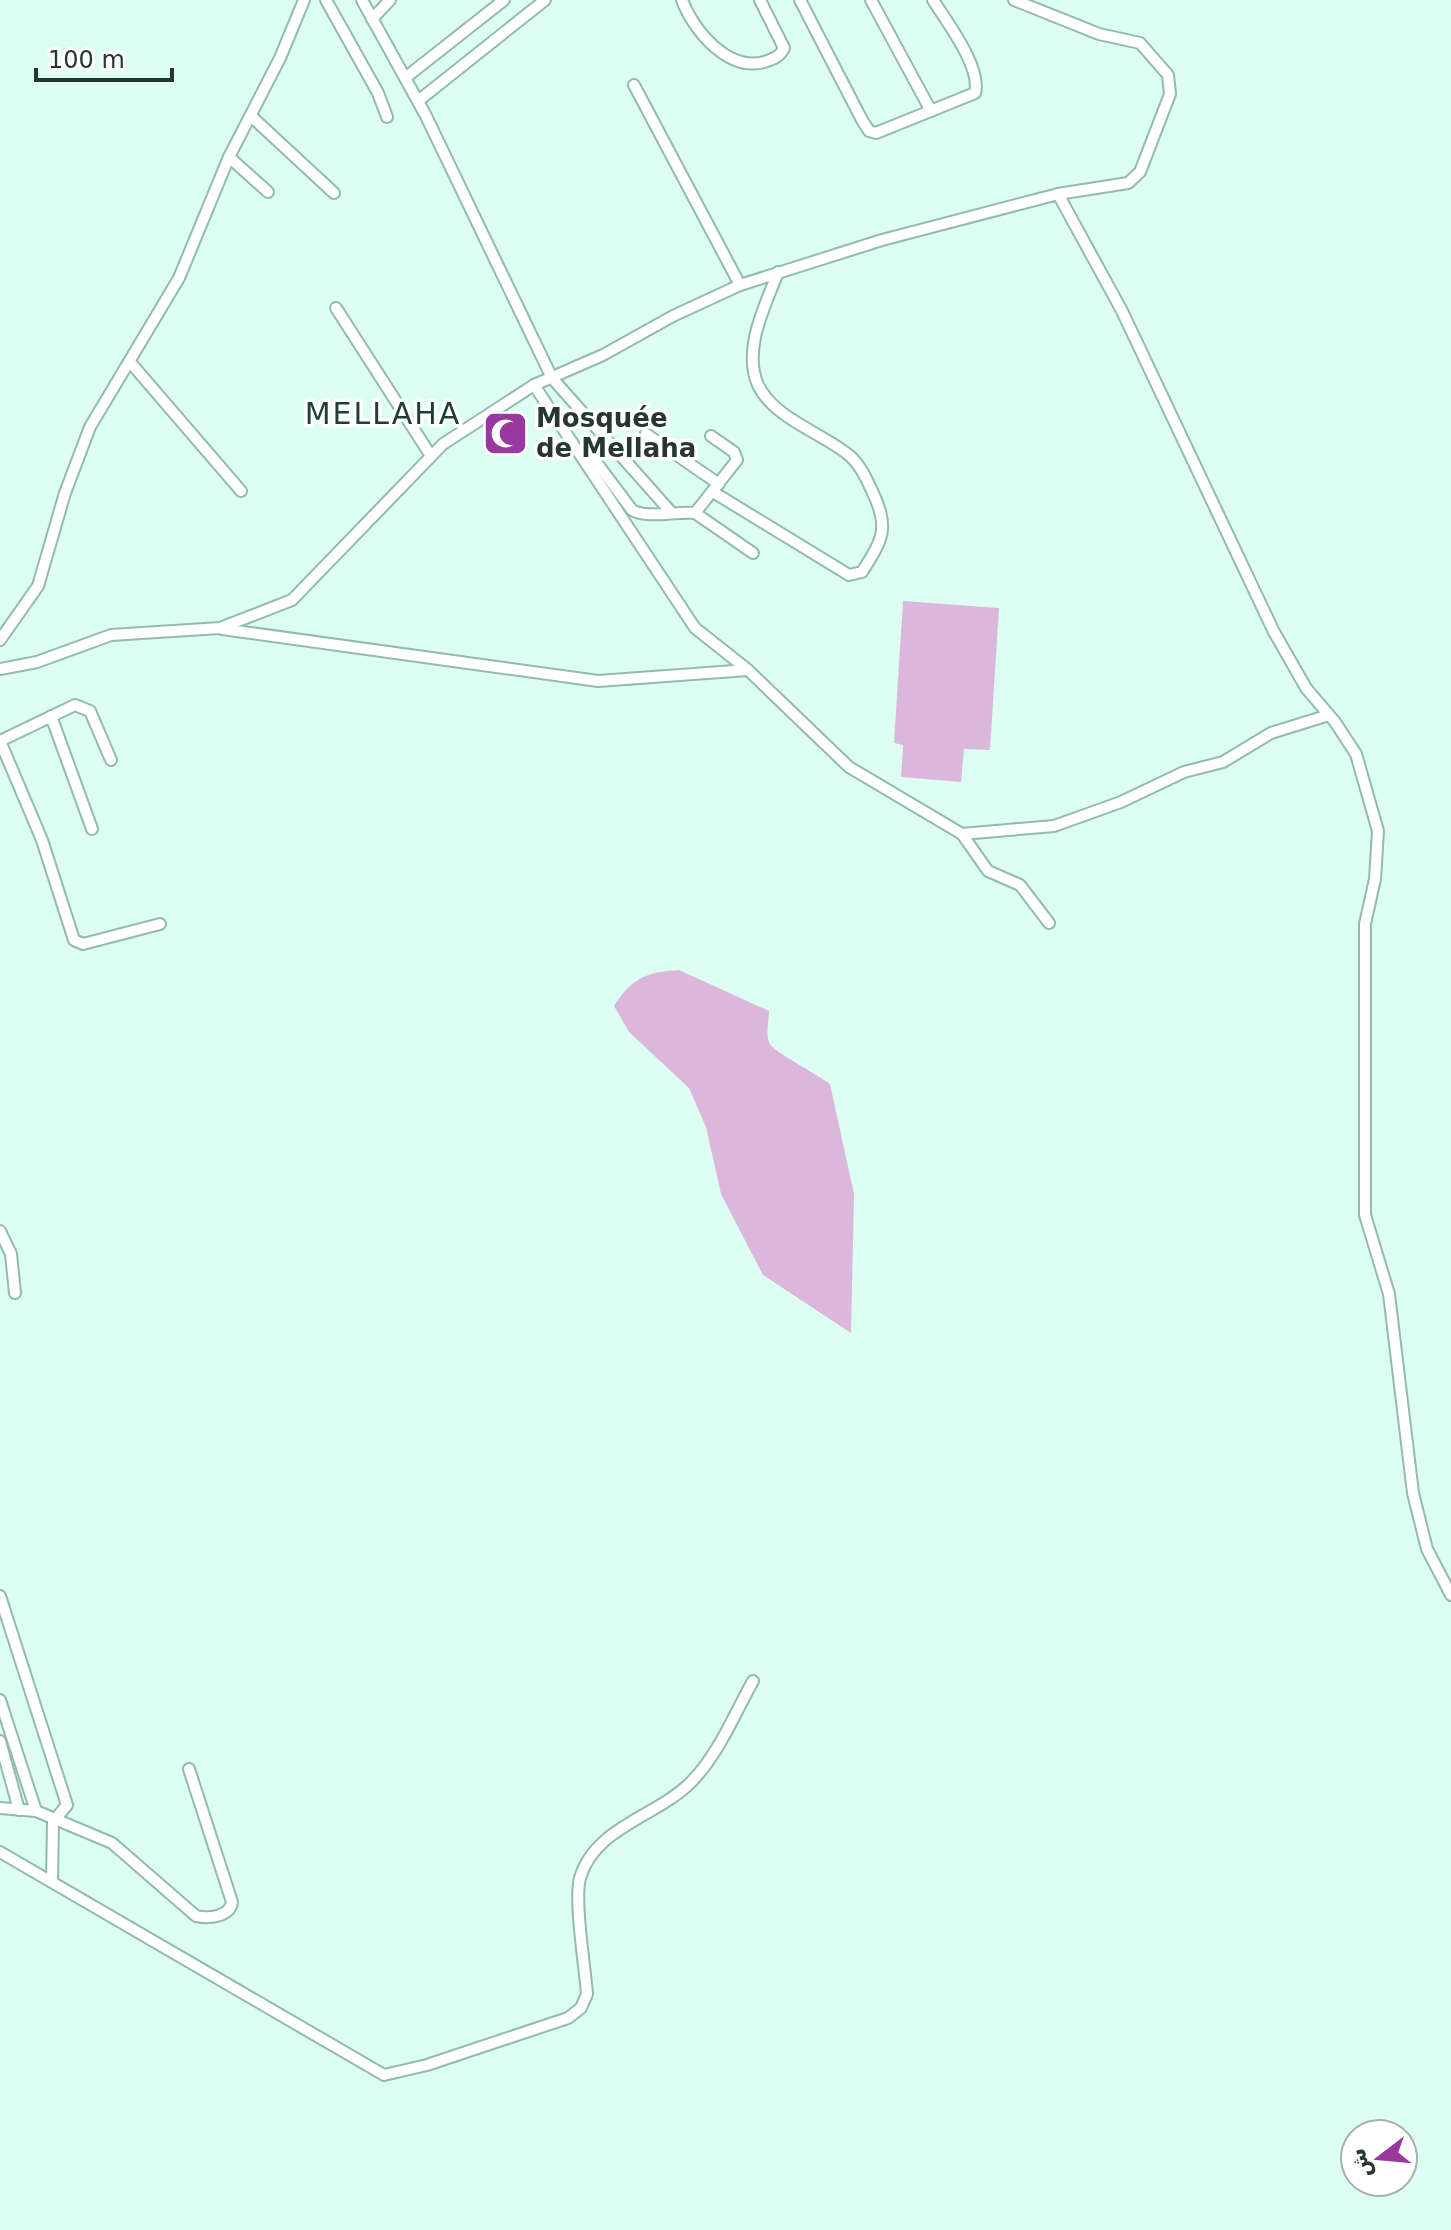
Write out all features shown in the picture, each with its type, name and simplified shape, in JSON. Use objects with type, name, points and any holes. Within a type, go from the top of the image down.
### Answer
[{"type":"street","points":[[0,640],[38,586],[65,493],[90,427],[179,278],[229,157],[252,117],[304,0]]},
{"type":"street","points":[[326,0],[378,93],[387,117]]},
{"type":"street","points":[[362,0],[418,101],[552,378],[670,511]]},
{"type":"street","points":[[372,19],[390,0]]},
{"type":"street","points":[[405,78],[504,0]]},
{"type":"street","points":[[418,101],[545,0]]},
{"type":"street","points":[[682,0],[709,42],[721,53],[752,64],[778,57],[784,48],[760,0]]},
{"type":"street","points":[[800,0],[869,131],[876,133],[975,93],[978,84],[974,69],[933,0]]},
{"type":"street","points":[[871,0],[931,111]]},
{"type":"street","points":[[220,628],[292,600],[431,456],[465,426],[534,385],[740,285],[778,272],[1058,194],[1128,183],[1140,172],[1170,94],[1168,75],[1140,43],[1099,34],[1014,0]]},
{"type":"street","points":[[634,85],[740,285]]},
{"type":"street","points":[[252,117],[334,193]]},
{"type":"street","points":[[229,157],[268,192]]},
{"type":"street","points":[[1058,194],[1122,311],[1274,632],[1306,688],[1356,754],[1378,831],[1375,879],[1365,924],[1365,1215],[1389,1294],[1413,1493],[1427,1549],[1451,1595]]},
{"type":"street","points":[[646,434],[716,488],[849,575],[862,572],[881,541],[884,528],[880,510],[860,467],[839,448],[781,411],[759,386],[754,344],[778,272]]},
{"type":"street","points":[[336,308],[431,456]]},
{"type":"street","points":[[130,362],[241,491]]},
{"type":"street","points":[[534,385],[682,613],[704,637],[748,670],[849,767],[962,834],[988,871],[1020,885],[1049,923]]},
{"type":"street","points":[[695,513],[737,460],[734,452],[711,436]]},
{"type":"street","points":[[577,450],[596,462],[632,510],[640,515],[670,511],[695,513],[753,553]]},
{"type":"street","points":[[0,669],[37,662],[111,635],[220,628],[598,681],[748,670]]},
{"type":"street","points":[[111,760],[90,711],[75,705],[0,741],[42,840],[74,940],[83,944],[160,924]]},
{"type":"street","points":[[962,834],[1054,826],[1121,802],[1184,772],[1223,762],[1271,733],[1329,715]]},
{"type":"street","points":[[51,716],[92,829]]},
{"type":"street","points":[[0,1231],[11,1254],[15,1293]]},
{"type":"street","points":[[0,1596],[67,1805],[53,1822],[52,1882]]},
{"type":"street","points":[[0,1852],[384,2075],[427,2065],[568,2018],[581,2008],[587,1994],[579,1881],[589,1857],[638,1817],[691,1783],[706,1766],[753,1681]]},
{"type":"street","points":[[0,1700],[36,1811]]},
{"type":"street","points":[[0,1741],[19,1810]]},
{"type":"street","points":[[0,1808],[36,1811],[53,1822],[112,1843],[196,1916],[206,1918],[225,1912],[231,1908],[232,1902],[189,1769]]},
{"type":"shaded area","points":[[903,601],[999,608],[990,750],[964,749],[961,782],[901,777],[903,745],[894,743]]},
{"type":"shaded area","points":[[679,970],[769,1011],[767,1033],[770,1044],[830,1084],[854,1194],[851,1333],[763,1275],[721,1194],[706,1127],[689,1088],[629,1032],[614,1006],[627,989],[641,978]]},
{"type":"place","name":"Mosquée de Mellaha","points":[[505,433]]},
{"type":"district","name":"MELLAHA","points":[[383,413]]}]
